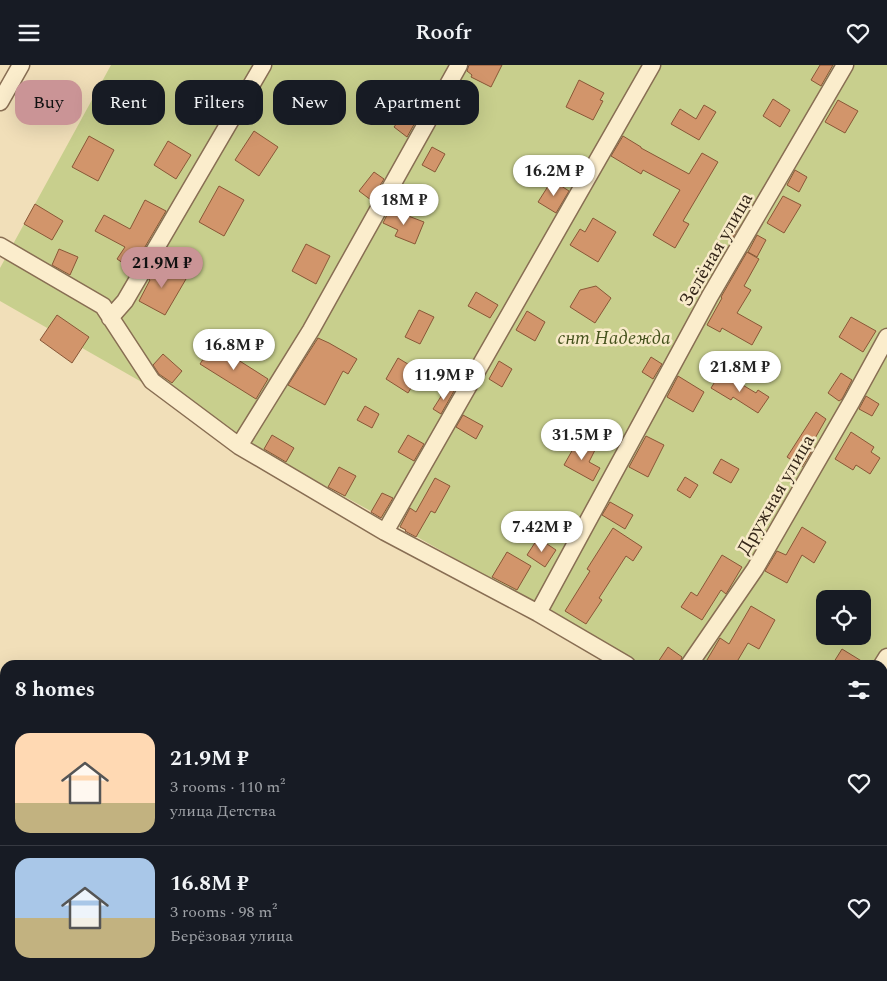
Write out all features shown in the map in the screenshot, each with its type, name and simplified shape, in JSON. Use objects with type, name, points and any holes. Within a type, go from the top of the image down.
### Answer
[{"type":"street","points":[[0,102],[21,65]]},
{"type":"street","points":[[110,318],[125,301],[263,65]]},
{"type":"street","points":[[239,446],[311,330],[459,65]]},
{"type":"street","points":[[385,532],[652,65]]},
{"type":"street","name":"Зелёная улица","points":[[538,613],[710,296],[845,65]]},
{"type":"street","points":[[0,246],[103,306],[152,381],[239,446],[385,532],[538,613],[618,660]]},
{"type":"street","name":"Дружная улица","points":[[692,660],[755,569],[887,337]]},
{"type":"green space","name":"снт Надежда","points":[[111,65],[887,65],[887,660],[632,660],[0,301],[0,268],[78,125],[82,125],[82,118],[92,100],[92,125],[165,125],[165,80],[103,80]]},
{"type":"building","points":[[469,65],[502,65],[491,87],[471,77],[472,75],[467,71]]},
{"type":"building","points":[[820,65],[833,65],[821,86],[811,80]]},
{"type":"building","points":[[579,80],[604,93],[600,100],[603,101],[593,120],[566,107]]},
{"type":"building","points":[[773,99],[790,110],[780,127],[763,116]]},
{"type":"building","points":[[838,100],[858,111],[845,133],[825,122]]},
{"type":"building","points":[[704,105],[716,112],[699,140],[671,124],[680,109],[696,119]]},
{"type":"building","points":[[395,125],[414,125],[407,137],[394,127]]},
{"type":"building","points":[[254,131],[278,147],[259,176],[235,160]]},
{"type":"building","points":[[89,136],[114,150],[98,181],[72,167]]},
{"type":"building","points":[[623,136],[689,174],[702,153],[718,162],[683,221],[689,224],[675,248],[653,235],[680,190],[643,170],[641,174],[611,156]]},
{"type":"building","points":[[168,141],[191,155],[176,179],[154,165]]},
{"type":"building","points":[[432,147],[445,154],[435,172],[422,165]]},
{"type":"building","points":[[795,170],[807,177],[799,192],[787,185]]},
{"type":"building","points":[[374,172],[384,179],[371,200],[359,191]]},
{"type":"building","points":[[552,180],[569,191],[556,213],[538,202]]},
{"type":"building","points":[[219,186],[244,200],[224,236],[199,222]]},
{"type":"building","points":[[783,196],[801,205],[784,233],[767,223]]},
{"type":"building","points":[[145,200],[166,211],[132,269],[117,259],[125,247],[95,231],[104,215],[130,229]]},
{"type":"building","points":[[35,204],[63,221],[52,240],[24,224]]},
{"type":"building","points":[[390,209],[424,222],[415,244],[395,236],[398,230],[383,223]]},
{"type":"building","points":[[593,218],[616,232],[598,262],[570,245],[580,229],[585,232]]},
{"type":"building","points":[[732,219],[740,224],[731,241],[722,235]]},
{"type":"building","points":[[757,235],[766,240],[757,257],[748,252]]},
{"type":"building","points":[[306,244],[330,256],[316,284],[292,271]]},
{"type":"building","points":[[59,249],[78,257],[70,275],[52,265]]},
{"type":"building","points":[[747,252],[759,259],[744,286],[751,290],[737,313],[762,327],[752,345],[722,328],[720,332],[707,325]]},
{"type":"building","points":[[159,263],[186,279],[165,315],[139,301]]},
{"type":"building","points":[[596,286],[611,298],[595,323],[570,307],[580,290]]},
{"type":"building","points":[[476,292],[498,305],[490,318],[468,306]]},
{"type":"building","points":[[419,310],[434,317],[420,344],[405,337]]},
{"type":"building","points":[[527,311],[545,322],[535,341],[516,330]]},
{"type":"building","points":[[57,315],[89,337],[72,363],[40,340]]},
{"type":"building","points":[[851,317],[876,331],[863,352],[839,337]]},
{"type":"building","points":[[318,338],[357,359],[348,374],[343,371],[325,405],[288,385]]},
{"type":"building","points":[[213,344],[268,379],[256,399],[200,364]]},
{"type":"building","points":[[163,354],[182,371],[172,383],[159,374],[153,365]]},
{"type":"building","points":[[651,357],[662,364],[653,379],[642,372]]},
{"type":"building","points":[[398,358],[421,372],[408,393],[386,379]]},
{"type":"building","points":[[499,361],[512,369],[502,387],[489,379]]},
{"type":"building","points":[[721,372],[756,393],[758,390],[769,397],[758,413],[733,397],[731,400],[711,388]]},
{"type":"building","points":[[841,373],[852,380],[839,401],[828,393]]},
{"type":"building","points":[[678,376],[704,392],[693,412],[667,397]]},
{"type":"building","points":[[447,387],[454,391],[441,414],[433,409]]},
{"type":"building","points":[[866,396],[879,404],[872,416],[859,409]]},
{"type":"building","points":[[365,406],[379,414],[372,428],[357,420]]},
{"type":"building","points":[[816,412],[826,419],[810,447],[813,449],[802,467],[787,457]]},
{"type":"building","points":[[463,415],[483,426],[476,439],[456,427]]},
{"type":"building","points":[[851,432],[874,447],[871,452],[880,458],[870,474],[856,465],[853,470],[835,459]]},
{"type":"building","points":[[272,435],[294,448],[286,462],[264,449]]},
{"type":"building","points":[[408,435],[424,444],[414,461],[398,452]]},
{"type":"building","points":[[646,436],[664,445],[648,477],[629,467]]},
{"type":"building","points":[[578,440],[595,450],[589,462],[600,468],[593,481],[564,465]]},
{"type":"building","points":[[721,459],[739,469],[731,483],[713,473]]},
{"type":"building","points":[[339,467],[356,476],[345,496],[328,487]]},
{"type":"building","points":[[685,477],[698,485],[690,498],[677,490]]},
{"type":"building","points":[[435,478],[450,486],[435,513],[431,511],[416,537],[400,527],[410,508],[416,512]]},
{"type":"building","points":[[382,493],[393,498],[381,518],[371,512]]},
{"type":"building","points":[[610,502],[633,515],[625,529],[602,515]]},
{"type":"building","points":[[802,527],[826,542],[814,563],[802,555],[787,583],[765,571],[777,551],[786,555]]},
{"type":"building","points":[[613,528],[642,547],[633,561],[626,556],[599,598],[602,600],[586,624],[565,611],[590,571],[587,569]]},
{"type":"building","points":[[538,538],[556,550],[545,567],[527,555]]},
{"type":"building","points":[[507,552],[531,566],[517,590],[492,577]]},
{"type":"building","points":[[722,555],[742,567],[726,594],[721,590],[702,620],[681,607],[691,592],[697,596]]},
{"type":"building","points":[[751,606],[775,620],[759,649],[748,643],[738,660],[707,660],[720,638],[729,644]]},
{"type":"building","points":[[668,647],[682,657],[681,660],[659,660]]},
{"type":"building","points":[[842,649],[860,660],[835,660]]}]
